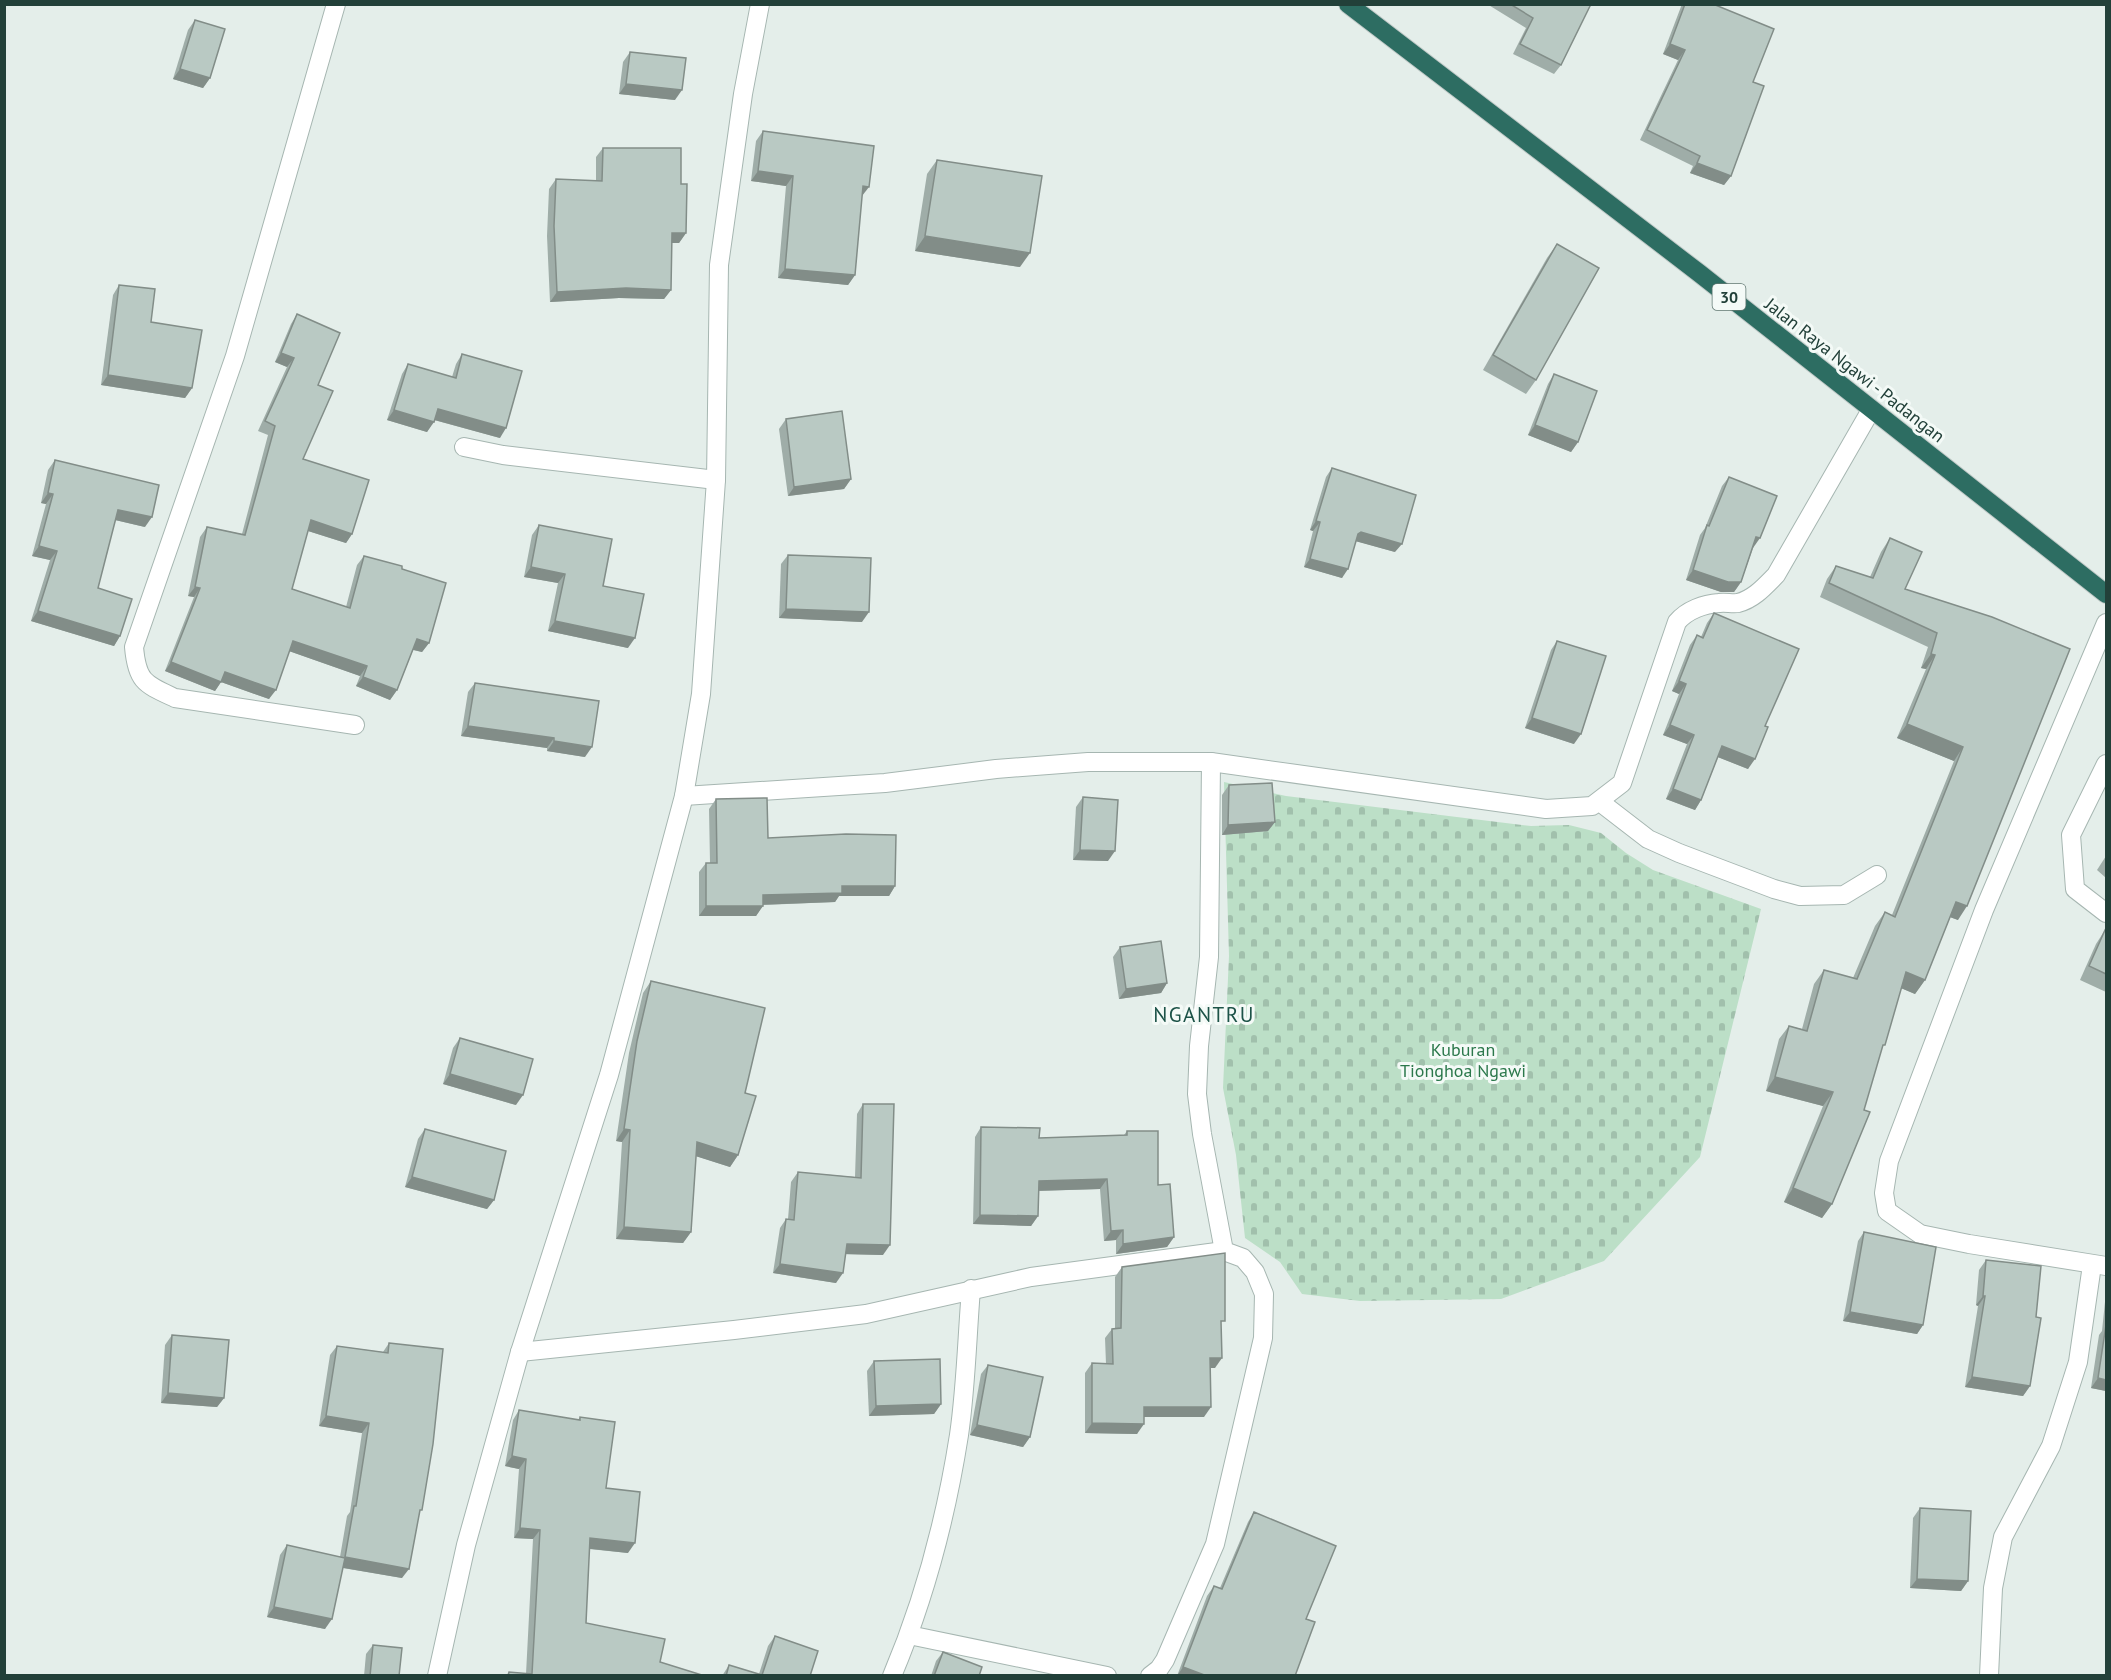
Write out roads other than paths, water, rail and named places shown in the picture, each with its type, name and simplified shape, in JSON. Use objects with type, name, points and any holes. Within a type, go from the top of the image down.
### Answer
[{"type":"highway","name":"Jalan Raya Ngawi - Padangan","points":[[1348,4],[1699,273],[2106,594]]},
{"type":"street","points":[[336,4],[235,356],[134,647],[135,664],[142,678],[148,685],[175,698],[355,725]]},
{"type":"street","points":[[437,1676],[466,1545],[520,1352],[609,1075],[684,796],[700,694],[716,480],[719,265],[742,94],[760,4]]},
{"type":"street","points":[[684,796],[885,783],[996,769],[1088,762],[1211,762],[1546,809],[1592,806],[1622,783],[1677,622],[1684,614],[1704,606],[1737,603],[1756,595],[1776,575],[1871,410]]},
{"type":"street","points":[[464,447],[503,455],[716,480]]},
{"type":"street","points":[[1989,1676],[1993,1588],[2003,1537],[2051,1446],[2078,1362],[2099,1265],[1920,1234],[1887,1211],[1884,1193],[1889,1161],[1984,910],[2106,622]]},
{"type":"street","points":[[1211,762],[1209,957],[1197,1094],[1202,1134],[1224,1251]]},
{"type":"street","points":[[2106,764],[2071,835],[2074,889],[2106,913]]},
{"type":"street","points":[[1600,802],[1648,839],[1678,853],[1774,889],[1800,896],[1844,894],[1877,875]]},
{"type":"street","points":[[520,1352],[866,1314],[1031,1277],[1224,1251],[1243,1258],[1255,1272],[1264,1294],[1263,1338],[1215,1544],[1165,1660],[1150,1676]]},
{"type":"street","points":[[892,1676],[909,1635],[940,1533],[959,1433],[971,1290]]},
{"type":"street","points":[[909,1635],[1107,1676]]},
{"type":"district","name":"NGANTRU","points":[[1204,1014]]},
{"type":"park label","name":"Kuburan Tionghoa Ngawi","points":[[1463,1059]]}]
